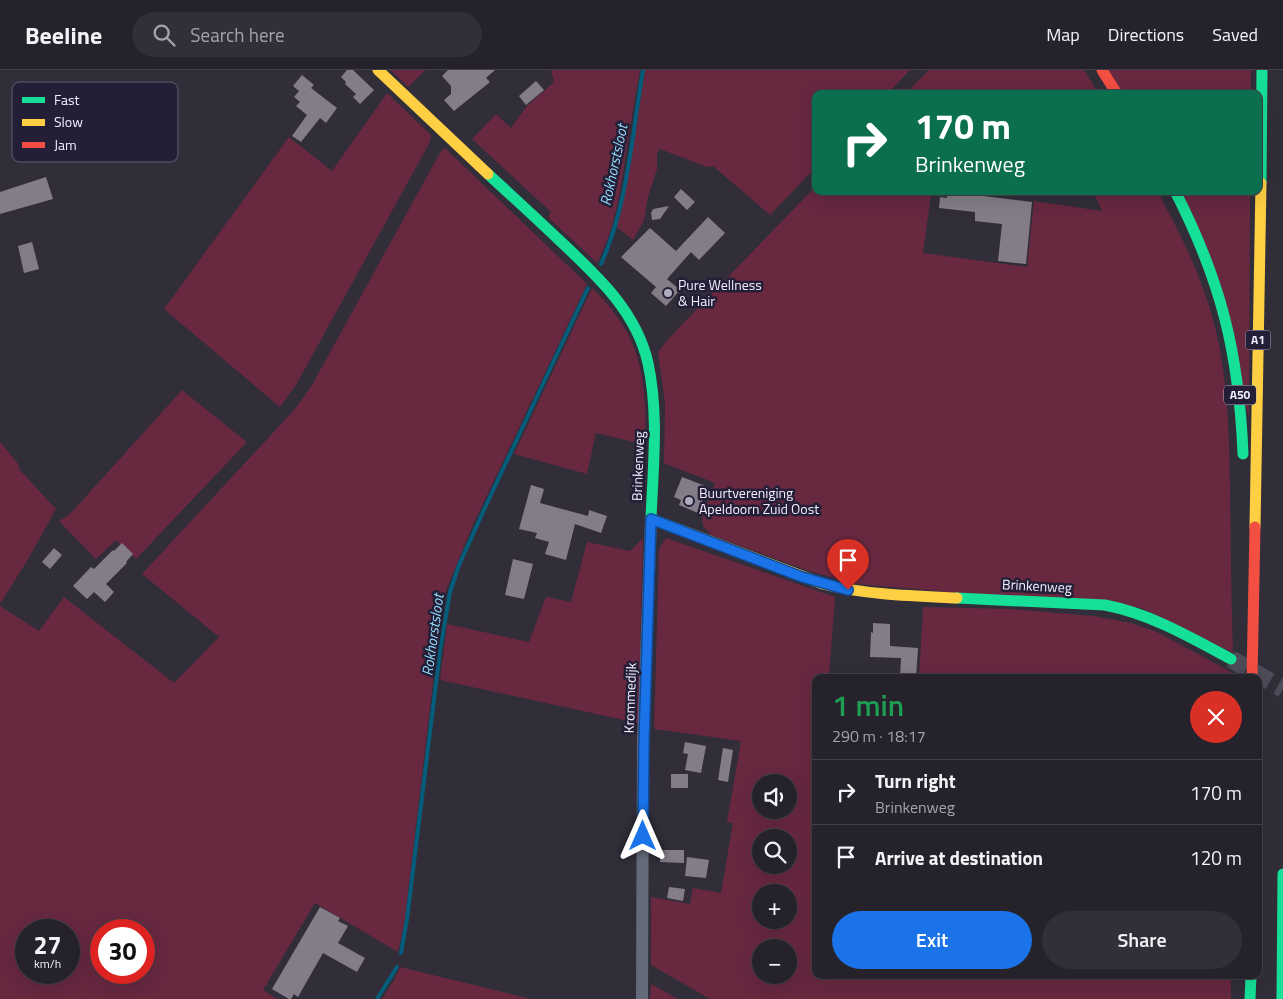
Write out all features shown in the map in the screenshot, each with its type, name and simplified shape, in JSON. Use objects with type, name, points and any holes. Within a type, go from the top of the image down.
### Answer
[{"type":"main road","name":"Brinkenweg","points":[[378,70],[594,273],[612,293],[630,318],[641,340],[647,358],[653,393],[651,519],[802,577],[848,590],[878,594],[1083,603],[1125,609],[1168,625],[1231,660]]},
{"type":"main road","points":[[1102,70],[1114,90]]},
{"type":"main road","name":"A1","points":[[1262,70],[1262,90]]},
{"type":"main road","name":"A50","points":[[1177,195],[1189,216],[1205,253],[1228,325],[1238,373],[1243,465]]},
{"type":"main road","name":"A1","points":[[1252,674],[1260,195]]},
{"type":"main road","points":[[1244,494],[1253,609]]},
{"type":"main road","points":[[1282,999],[1283,874]]},
{"type":"main road","points":[[1250,979],[1250,999]]},
{"type":"street","name":"Krommedijk","points":[[642,999],[644,741],[651,519]]},
{"type":"shaded area","points":[[390,70],[425,70],[408,87]]},
{"type":"shaded area","points":[[551,70],[640,70],[618,202],[604,249],[597,263],[548,217],[551,212],[472,139],[496,114],[511,128],[527,106],[554,82]]},
{"type":"shaded area","points":[[645,70],[910,70],[891,90],[812,90],[812,171],[770,215],[713,166],[707,167],[660,149],[657,153],[657,169],[648,197],[644,220],[633,240],[617,227],[627,182]]},
{"type":"shaded area","points":[[929,70],[1084,70],[1096,90],[918,90],[910,89]]},
{"type":"shaded area","points":[[1108,70],[1251,70],[1251,90],[1120,90]]},
{"type":"shaded area","points":[[387,93],[431,135],[430,142],[296,385],[280,407],[164,309],[289,137],[332,171]]},
{"type":"shaded area","points":[[445,148],[587,284],[472,527],[446,590],[440,623],[405,919],[398,952],[315,903],[263,990],[277,999],[0,999],[0,606],[39,631],[64,597],[174,683],[219,637],[142,574],[295,409],[312,385],[441,151]]},
{"type":"shaded area","points":[[812,190],[812,195],[931,195],[923,253],[1027,267],[1034,201],[1102,211],[1095,195],[1159,195],[1183,240],[1198,274],[1215,327],[1223,366],[1229,446],[1233,653],[1141,608],[856,584],[809,571],[711,535],[703,526],[702,516],[715,483],[664,463],[665,403],[658,352],[669,338]]},
{"type":"shaded area","points":[[1182,195],[1250,195],[1249,417]]},
{"type":"shaded area","points":[[592,288],[609,306],[622,324],[638,360],[645,399],[646,445],[596,433],[587,474],[514,454]]},
{"type":"shaded area","points":[[182,390],[247,442],[136,559],[116,540],[96,559],[59,521],[70,514]]},
{"type":"shaded area","points":[[0,442],[19,465],[19,469],[56,509],[0,604]]},
{"type":"shaded area","points":[[643,538],[638,723],[440,680],[447,624],[529,642],[546,597],[571,602],[587,542],[630,551]]},
{"type":"shaded area","points":[[666,538],[835,597],[829,674],[812,674],[812,979],[1231,979],[1231,999],[710,999],[651,965],[651,897],[690,904],[693,888],[721,893],[733,823],[727,822],[741,741],[654,729],[659,549]]},
{"type":"shaded area","points":[[923,607],[1010,609],[1093,616],[1131,623],[1157,632],[1233,673],[1233,674],[919,674]]},
{"type":"shaded area","points":[[400,967],[531,999],[382,999]]},
{"type":"shaded area","points":[[651,984],[678,999],[650,999]]},
{"type":"building","points":[[347,70],[353,70],[374,90],[360,104],[353,97],[356,94],[345,84],[346,82],[341,77]]},
{"type":"building","points":[[448,70],[495,70],[486,78],[490,82],[454,111],[444,100],[451,94],[451,86],[442,76]]},
{"type":"building","points":[[302,75],[314,85],[311,88],[337,108],[326,123],[320,118],[301,142],[292,136],[307,115],[296,106],[300,102],[294,97],[299,91],[293,86]]},
{"type":"building","points":[[536,81],[544,90],[526,105],[519,96]]},
{"type":"building","points":[[46,177],[53,199],[0,214],[0,192]]},
{"type":"building","points":[[681,189],[695,202],[687,210],[674,197]]},
{"type":"building","points":[[947,195],[974,195],[1032,202],[1026,264],[998,261],[1002,224],[975,221],[975,212],[939,208],[940,197],[947,198]]},
{"type":"building","points":[[669,206],[660,219],[652,220],[651,213],[653,209]]},
{"type":"building","points":[[708,217],[725,233],[699,260],[691,252],[667,279],[680,290],[666,306],[651,293],[656,287],[621,257],[650,228],[676,251]]},
{"type":"building","points":[[32,242],[39,269],[24,273],[18,246]]},
{"type":"building","points":[[682,477],[708,487],[698,513],[679,505],[681,500],[674,497]]},
{"type":"building","points":[[531,485],[544,489],[540,503],[588,516],[589,510],[607,516],[601,533],[575,524],[566,560],[545,554],[549,542],[535,538],[537,533],[519,529]]},
{"type":"building","points":[[122,543],[133,554],[127,563],[106,584],[114,592],[105,602],[94,592],[87,599],[73,586],[91,567],[94,569]]},
{"type":"building","points":[[54,548],[62,555],[50,569],[42,562]]},
{"type":"building","points":[[513,559],[533,564],[524,599],[505,595]]},
{"type":"building","points":[[873,623],[890,624],[890,646],[918,648],[916,674],[900,674],[901,658],[870,657],[871,632],[873,633]]},
{"type":"building","points":[[685,742],[706,746],[701,773],[685,770],[688,754],[683,753]]},
{"type":"building","points":[[723,748],[733,750],[728,782],[718,780]]},
{"type":"building","points":[[671,774],[688,774],[688,788],[671,788]]},
{"type":"building","points":[[660,850],[684,850],[684,863],[660,862]]},
{"type":"building","points":[[687,857],[709,860],[706,878],[685,876]]},
{"type":"building","points":[[669,887],[685,889],[683,901],[667,898]]},
{"type":"building","points":[[320,907],[340,918],[338,921],[348,926],[338,943],[365,958],[357,972],[323,953],[298,997],[294,994],[289,999],[272,989]]},
{"type":"waterway","name":"Rokhorstsloot","points":[[601,264],[610,241],[623,193],[643,70]]},
{"type":"waterway","name":"Rokhorstsloot","points":[[401,953],[407,919],[440,651],[450,592],[459,565],[488,501],[588,288]]},
{"type":"waterway","name":"Rokhorstsloot","points":[[377,999],[397,967]]},
{"type":"tunnel","points":[[1231,659],[1257,674]]},
{"type":"tunnel","points":[[1262,677],[1283,689]]},
{"type":"traffic: fast","points":[[1262,70],[1262,90]]},
{"type":"traffic: fast","points":[[488,174],[600,280],[613,295],[634,326],[648,363],[653,402],[654,441],[651,519],[683,531]]},
{"type":"traffic: fast","points":[[1177,195],[1204,256],[1225,318],[1237,383],[1243,454]]},
{"type":"traffic: fast","points":[[957,598],[1105,605],[1154,620],[1231,659]]},
{"type":"traffic: fast","points":[[1282,999],[1283,874]]},
{"type":"traffic: fast","points":[[1250,999],[1251,979]]},
{"type":"traffic: slow","points":[[378,70],[488,174]]},
{"type":"traffic: slow","points":[[1255,527],[1261,195]]},
{"type":"traffic: slow","points":[[683,531],[823,584],[873,593],[957,598]]},
{"type":"traffic: jam","points":[[1102,70],[1114,90]]},
{"type":"traffic: jam","points":[[1252,674],[1255,527]]},
{"type":"place","name":"Pure Wellness & Hair","points":[[668,293]]},
{"type":"place","name":"Buurtvereniging Apeldoorn Zuid Oost","points":[[689,501]]},
{"type":"route","points":[[643,836],[647,618],[651,519],[802,577],[848,590]]}]
